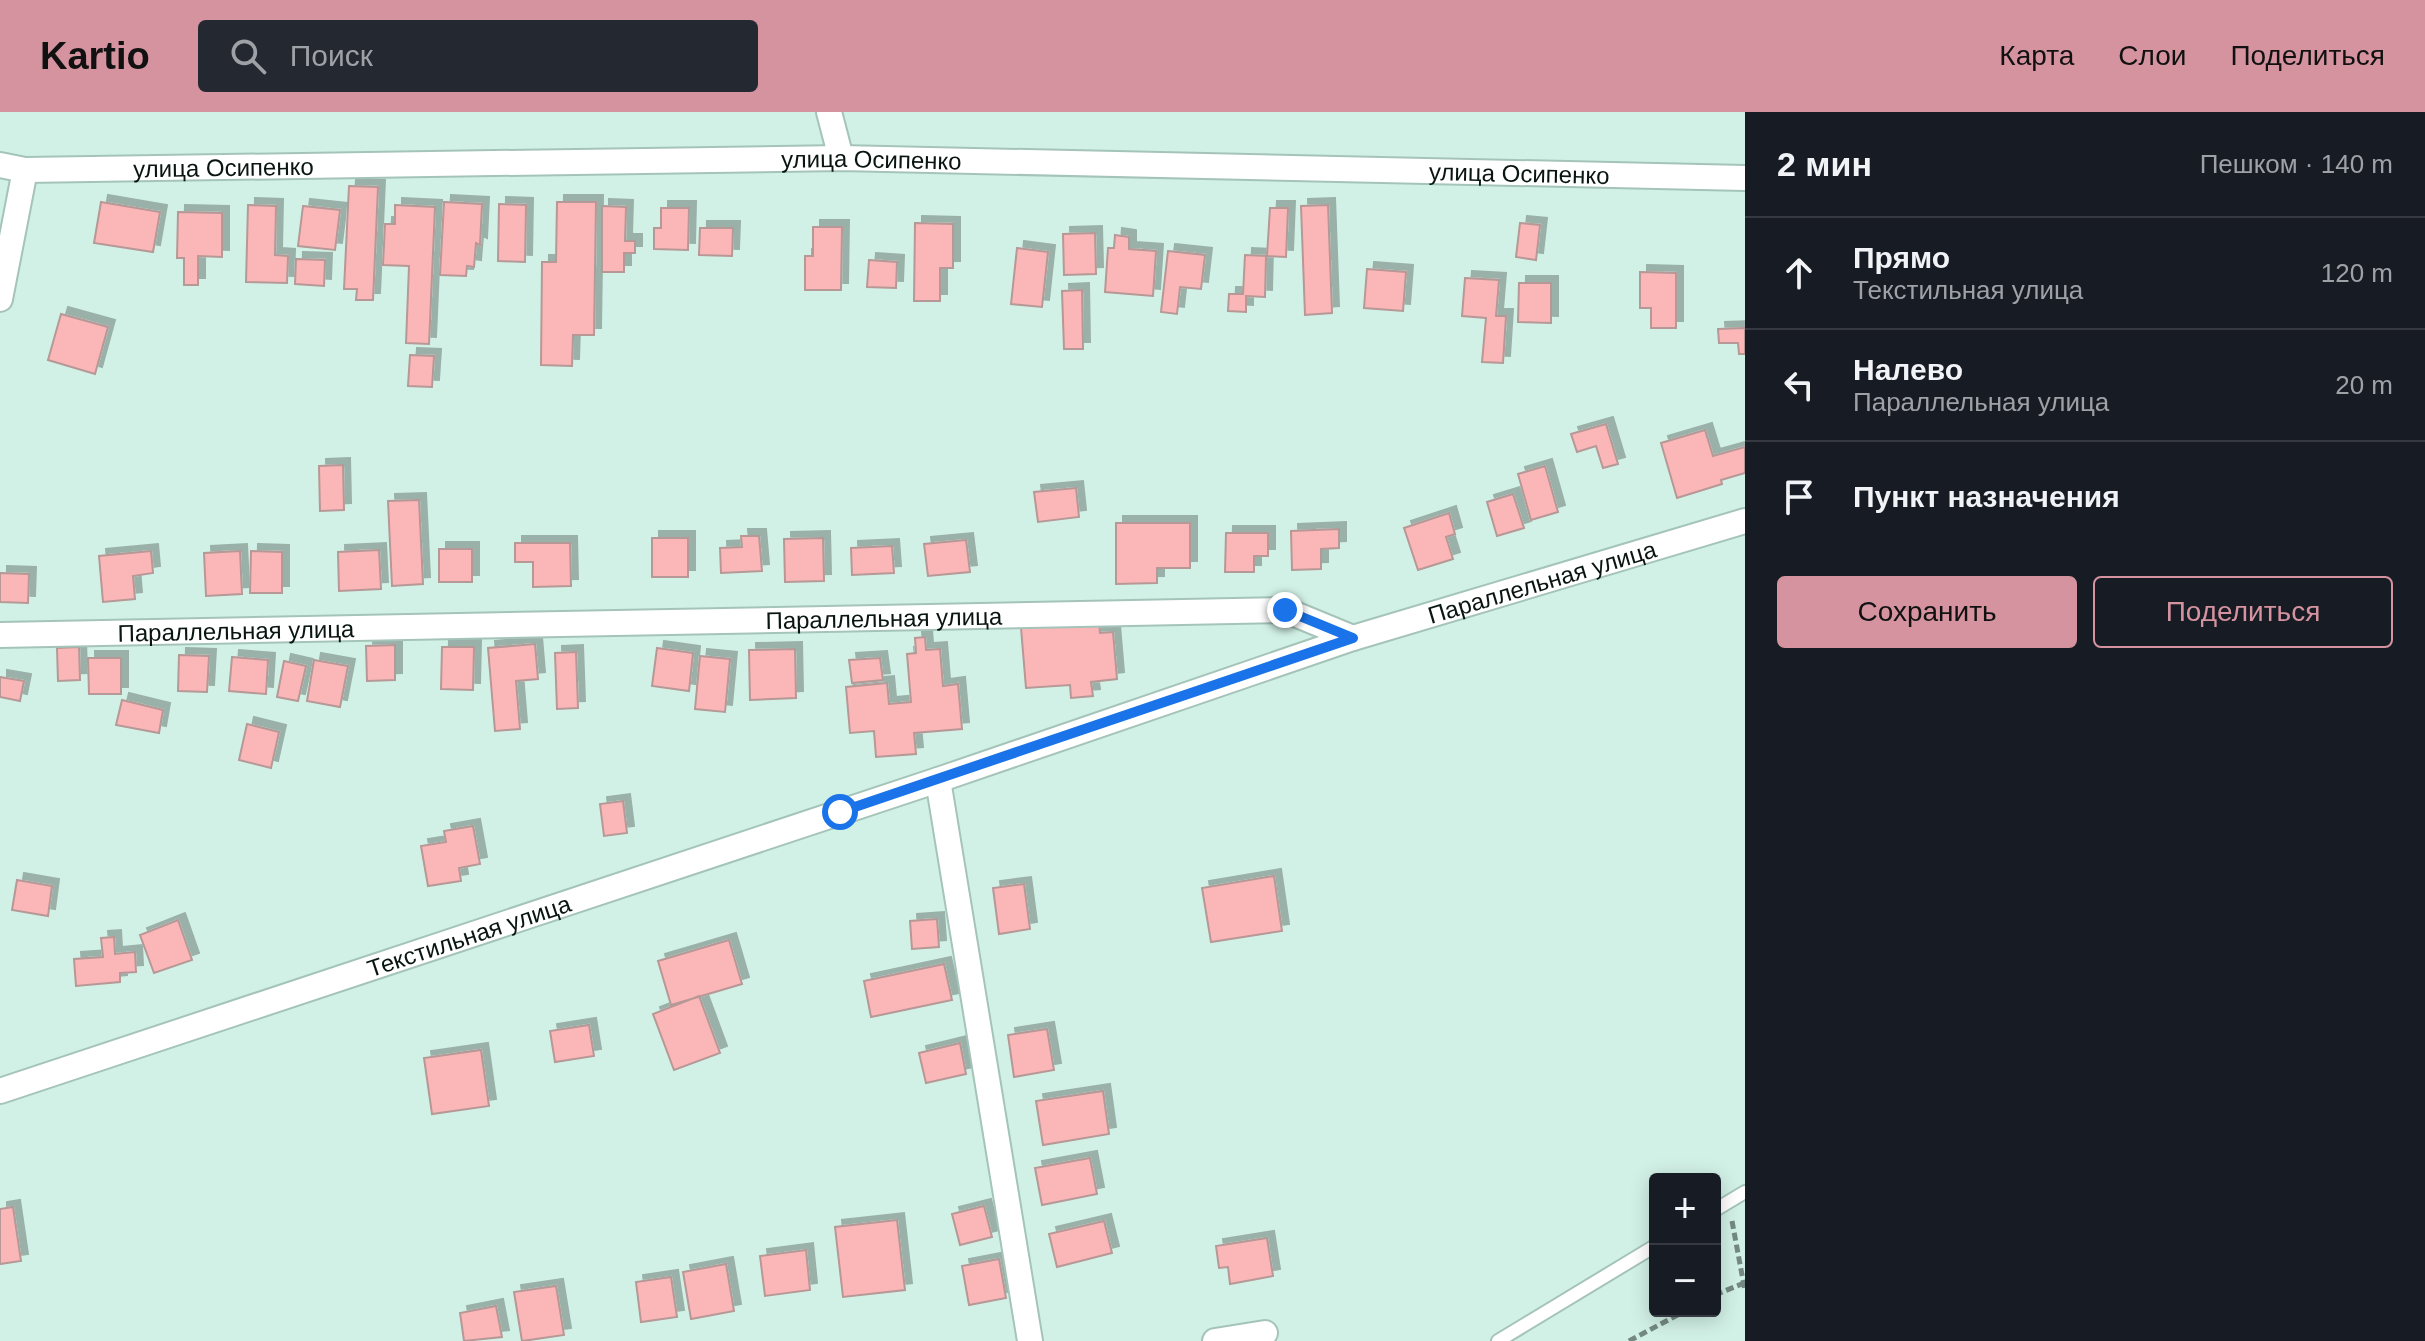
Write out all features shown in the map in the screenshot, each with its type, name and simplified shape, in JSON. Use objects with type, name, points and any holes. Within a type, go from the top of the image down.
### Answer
[{"type":"street","points":[[829,112],[841,158]]},
{"type":"street","name":"улица Осипенко","points":[[0,165],[25,170],[841,158],[1745,178]]},
{"type":"street","points":[[0,299],[25,170]]},
{"type":"street","name":"Параллельная улица","points":[[0,635],[1285,610],[1353,638],[1745,521]]},
{"type":"street","name":"Текстильная улица","points":[[0,1091],[938,780],[1353,638]]},
{"type":"street","points":[[938,780],[1030,1341]]},
{"type":"street","points":[[1215,1341],[1265,1333]]},
{"type":"lane","points":[[1721,1206],[1745,1192]]},
{"type":"lane","points":[[1498,1341],[1649,1250]]},
{"type":"path","points":[[1728,1202],[1745,1291]]},
{"type":"path","points":[[1721,1293],[1744,1283]]},
{"type":"path","points":[[1629,1341],[1674,1317]]},
{"type":"building","points":[[349,186],[378,187],[373,300],[356,300],[357,289],[344,289]]},
{"type":"building","points":[[101,202],[160,212],[153,252],[94,243]]},
{"type":"building","points":[[444,202],[482,204],[480,245],[476,243],[474,267],[467,266],[466,276],[440,275]]},
{"type":"building","points":[[557,202],[596,202],[594,335],[573,335],[572,366],[541,365],[542,262],[556,262]]},
{"type":"building","points":[[499,204],[526,205],[525,262],[498,261]]},
{"type":"building","points":[[248,205],[276,206],[275,255],[288,256],[287,283],[246,282]]},
{"type":"building","points":[[395,205],[435,207],[429,344],[406,343],[409,266],[383,265],[385,224],[395,224]]},
{"type":"building","points":[[1328,205],[1332,313],[1305,315],[1301,206]]},
{"type":"building","points":[[303,206],[340,210],[335,250],[298,246]]},
{"type":"building","points":[[602,206],[626,207],[625,241],[635,241],[635,253],[624,253],[624,272],[602,272]]},
{"type":"building","points":[[661,208],[689,208],[688,250],[654,249],[654,228],[661,228]]},
{"type":"building","points":[[1270,208],[1288,208],[1286,257],[1266,256],[1265,297],[1246,296],[1246,312],[1228,311],[1229,294],[1243,294],[1245,255],[1267,256]]},
{"type":"building","points":[[178,212],[222,213],[222,257],[198,256],[198,285],[184,285],[184,258],[177,258]]},
{"type":"building","points":[[915,223],[953,224],[953,268],[940,268],[940,301],[914,301]]},
{"type":"building","points":[[1520,223],[1540,225],[1536,260],[1516,257]]},
{"type":"building","points":[[813,227],[842,227],[841,290],[805,290],[805,256],[813,256]]},
{"type":"building","points":[[700,228],[733,228],[732,256],[699,255]]},
{"type":"building","points":[[1095,233],[1096,274],[1064,275],[1063,234]]},
{"type":"building","points":[[1115,235],[1129,237],[1129,249],[1156,251],[1153,296],[1105,292],[1108,248],[1114,248]]},
{"type":"building","points":[[1017,248],[1048,252],[1042,307],[1011,304]]},
{"type":"building","points":[[1168,251],[1205,255],[1201,289],[1180,287],[1177,314],[1161,312]]},
{"type":"building","points":[[296,259],[325,260],[324,286],[295,284]]},
{"type":"building","points":[[869,260],[897,262],[896,288],[867,287]]},
{"type":"building","points":[[1367,269],[1406,272],[1403,311],[1364,308]]},
{"type":"building","points":[[1640,272],[1676,273],[1676,328],[1651,328],[1651,308],[1640,308]]},
{"type":"building","points":[[1465,278],[1499,280],[1496,316],[1506,316],[1503,363],[1482,362],[1486,318],[1462,316]]},
{"type":"building","points":[[1519,283],[1551,283],[1551,323],[1518,322]]},
{"type":"building","points":[[1082,290],[1083,349],[1064,349],[1062,291]]},
{"type":"building","points":[[61,314],[108,327],[95,374],[48,360]]},
{"type":"building","points":[[1745,328],[1745,354],[1739,354],[1738,343],[1719,343],[1718,329]]},
{"type":"building","points":[[410,355],[434,356],[432,387],[408,386]]},
{"type":"building","points":[[1606,424],[1618,464],[1603,468],[1596,446],[1577,452],[1571,434]]},
{"type":"building","points":[[1705,430],[1713,456],[1745,447],[1745,473],[1677,498],[1661,443]]},
{"type":"building","points":[[343,465],[344,510],[320,511],[319,466]]},
{"type":"building","points":[[1545,466],[1558,512],[1531,520],[1518,474]]},
{"type":"building","points":[[1076,488],[1079,517],[1038,522],[1034,492]]},
{"type":"building","points":[[1513,494],[1524,528],[1497,536],[1487,502]]},
{"type":"building","points":[[419,500],[423,584],[392,586],[388,501]]},
{"type":"building","points":[[1449,513],[1455,534],[1446,537],[1453,559],[1418,570],[1404,528]]},
{"type":"building","points":[[1116,523],[1190,523],[1190,568],[1157,568],[1157,583],[1116,584]]},
{"type":"building","points":[[1339,529],[1339,548],[1321,549],[1321,569],[1292,570],[1291,531]]},
{"type":"building","points":[[1226,533],[1268,533],[1268,556],[1254,556],[1254,572],[1225,572]]},
{"type":"building","points":[[741,536],[759,536],[762,571],[721,573],[720,548],[742,547]]},
{"type":"building","points":[[652,538],[688,538],[688,577],[652,577]]},
{"type":"building","points":[[823,538],[824,581],[785,582],[784,539]]},
{"type":"building","points":[[966,540],[970,572],[928,576],[924,544]]},
{"type":"building","points":[[515,543],[570,543],[571,586],[533,587],[533,562],[515,562]]},
{"type":"building","points":[[892,546],[894,573],[852,575],[851,548]]},
{"type":"building","points":[[439,549],[472,549],[472,582],[439,582]]},
{"type":"building","points":[[379,550],[381,589],[339,591],[338,552]]},
{"type":"building","points":[[151,551],[153,573],[133,576],[135,599],[103,602],[99,556]]},
{"type":"building","points":[[240,551],[242,594],[206,596],[204,553]]},
{"type":"building","points":[[251,551],[282,552],[282,593],[250,593]]},
{"type":"building","points":[[0,573],[29,574],[28,603],[0,602]]},
{"type":"building","points":[[1099,622],[1100,633],[1113,632],[1117,679],[1091,682],[1093,696],[1071,698],[1070,685],[1026,688],[1021,628]]},
{"type":"building","points":[[925,637],[926,650],[940,649],[943,686],[958,684],[962,729],[914,733],[916,754],[876,757],[874,731],[850,733],[846,687],[887,683],[889,704],[911,702],[907,654],[916,653],[915,638]]},
{"type":"building","points":[[535,644],[538,679],[516,681],[520,729],[495,731],[488,648]]},
{"type":"building","points":[[395,645],[395,680],[367,681],[366,646]]},
{"type":"building","points":[[79,647],[80,680],[58,681],[57,648]]},
{"type":"building","points":[[442,647],[474,647],[473,690],[441,689]]},
{"type":"building","points":[[657,648],[693,653],[689,691],[652,686]]},
{"type":"building","points":[[795,649],[796,698],[750,700],[749,650]]},
{"type":"building","points":[[576,652],[578,708],[557,709],[555,653]]},
{"type":"building","points":[[179,655],[209,656],[207,692],[178,691]]},
{"type":"building","points":[[700,656],[730,659],[725,712],[695,709]]},
{"type":"building","points":[[232,657],[268,660],[266,694],[229,691]]},
{"type":"building","points":[[88,658],[121,658],[121,694],[89,694]]},
{"type":"building","points":[[880,658],[883,680],[852,683],[849,660]]},
{"type":"building","points":[[314,660],[348,666],[340,707],[307,701]]},
{"type":"building","points":[[284,661],[306,666],[298,701],[277,697]]},
{"type":"building","points":[[0,677],[24,681],[20,701],[0,697]]},
{"type":"building","points":[[122,700],[163,710],[159,733],[116,725]]},
{"type":"building","points":[[247,724],[279,732],[271,768],[239,760]]},
{"type":"building","points":[[623,801],[627,833],[604,836],[600,804]]},
{"type":"building","points":[[473,826],[480,864],[459,868],[461,881],[428,886],[421,846],[446,842],[444,831]]},
{"type":"building","points":[[1274,876],[1282,931],[1211,942],[1202,888]]},
{"type":"building","points":[[17,880],[52,886],[48,916],[12,910]]},
{"type":"building","points":[[1024,884],[1030,929],[999,934],[993,888]]},
{"type":"building","points":[[937,919],[939,947],[912,949],[910,921]]},
{"type":"building","points":[[178,920],[192,960],[154,973],[140,935]]},
{"type":"building","points":[[114,937],[115,954],[135,952],[136,972],[120,973],[120,982],[76,986],[74,959],[103,957],[101,938]]},
{"type":"building","points":[[729,940],[742,984],[671,1005],[658,961]]},
{"type":"building","points":[[944,964],[952,1000],[871,1017],[864,981]]},
{"type":"building","points":[[699,996],[720,1053],[674,1070],[653,1014]]},
{"type":"building","points":[[589,1025],[594,1056],[555,1062],[550,1031]]},
{"type":"building","points":[[1047,1029],[1054,1070],[1014,1077],[1008,1035]]},
{"type":"building","points":[[960,1043],[966,1074],[926,1083],[919,1053]]},
{"type":"building","points":[[481,1050],[489,1106],[432,1114],[424,1058]]},
{"type":"building","points":[[1103,1091],[1109,1134],[1043,1145],[1036,1101]]},
{"type":"building","points":[[1090,1158],[1097,1194],[1042,1205],[1035,1168]]},
{"type":"building","points":[[984,1206],[992,1237],[960,1245],[952,1214]]},
{"type":"building","points":[[13,1207],[21,1261],[0,1264],[0,1209]]},
{"type":"building","points":[[897,1220],[905,1290],[843,1297],[835,1227]]},
{"type":"building","points":[[1104,1221],[1112,1253],[1057,1267],[1049,1234]]},
{"type":"building","points":[[1267,1238],[1273,1276],[1230,1284],[1228,1267],[1219,1268],[1216,1246]]},
{"type":"building","points":[[806,1250],[810,1290],[765,1296],[760,1256]]},
{"type":"building","points":[[999,1259],[1006,1298],[969,1305],[962,1266]]},
{"type":"building","points":[[726,1264],[734,1311],[691,1319],[683,1272]]},
{"type":"building","points":[[671,1277],[677,1317],[641,1322],[636,1282]]},
{"type":"building","points":[[556,1286],[564,1335],[522,1341],[514,1292]]},
{"type":"building","points":[[496,1306],[502,1337],[464,1341],[460,1313]]},
{"type":"route","points":[[840,812],[1353,638],[1285,610]]}]
